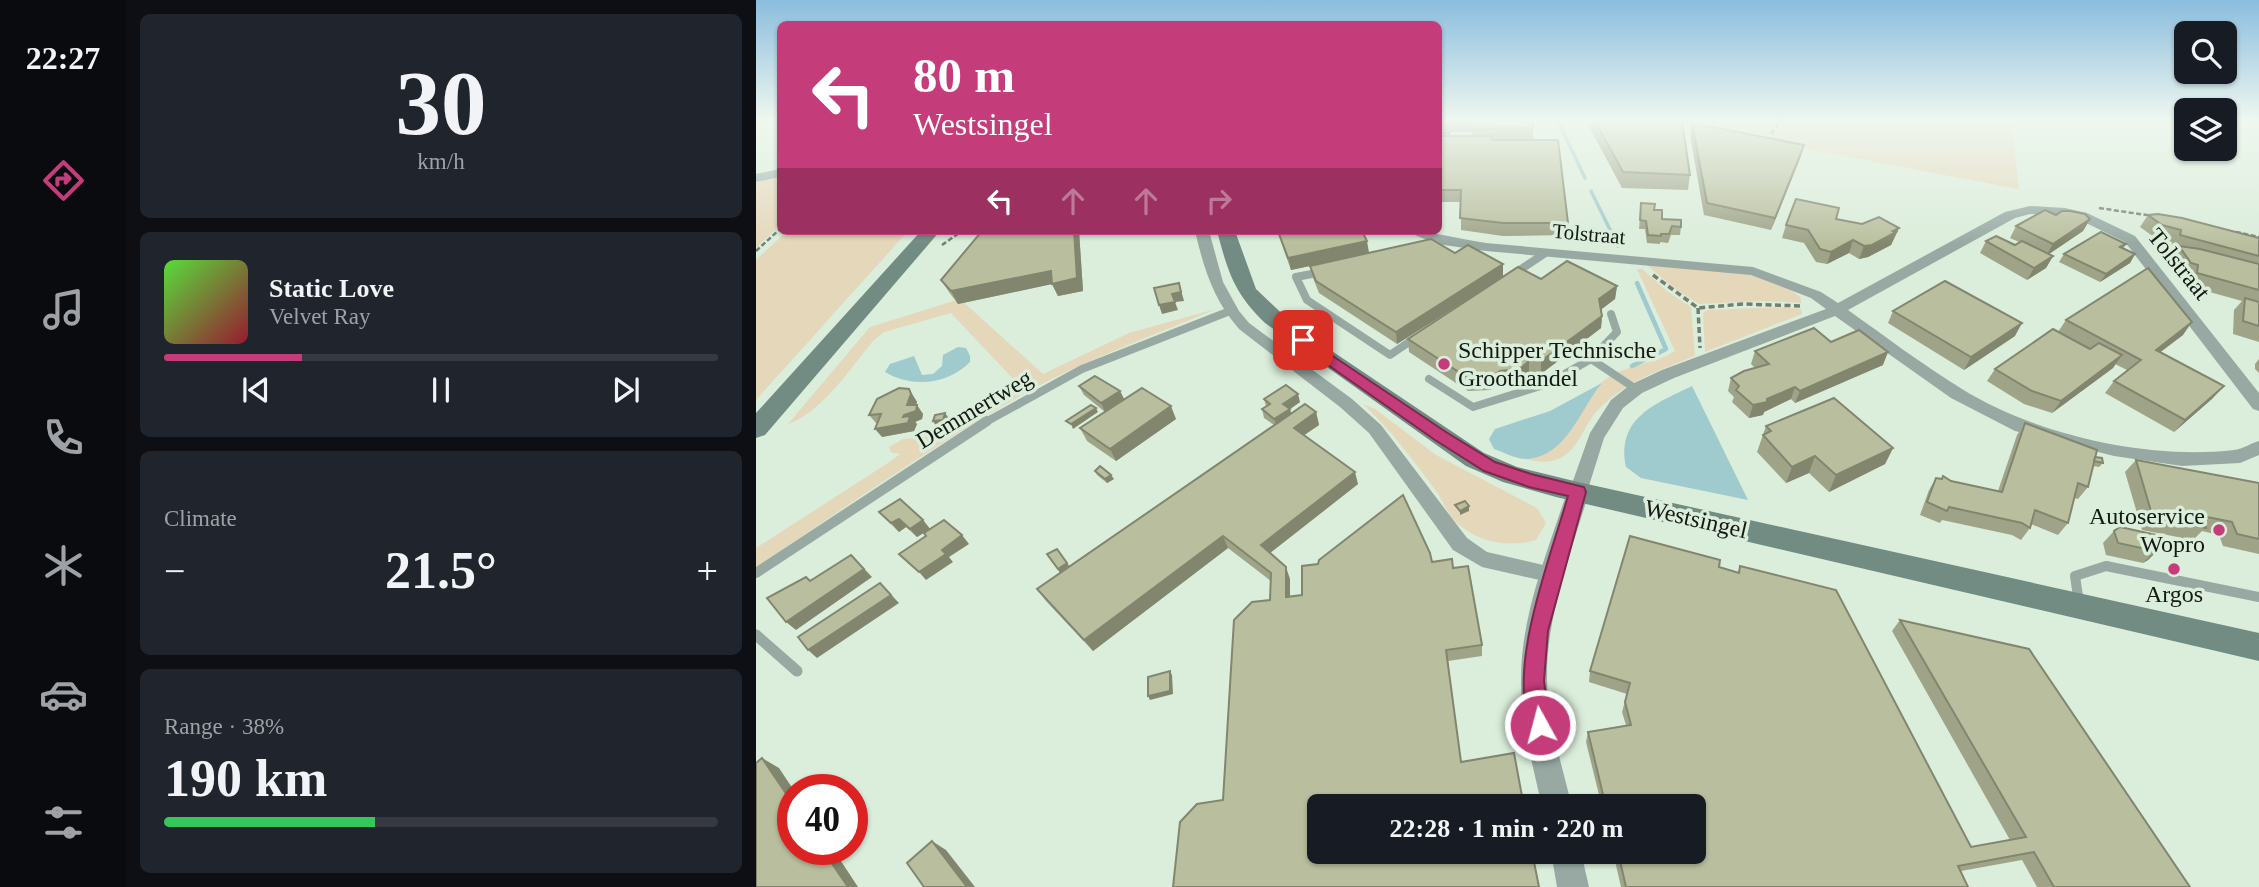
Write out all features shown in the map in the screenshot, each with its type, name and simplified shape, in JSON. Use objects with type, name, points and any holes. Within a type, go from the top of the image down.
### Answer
[{"type":"main road","name":"Westsingel","points":[[1227,235],[1246,290],[1286,328],[1440,436],[1489,466],[1529,480],[1578,492],[2259,647]]},
{"type":"main road","points":[[756,429],[932,240]]},
{"type":"street","points":[[756,178],[777,174]]},
{"type":"street","name":"Tolstraat","points":[[1578,492],[1596,437],[1616,404],[1636,389],[1839,309],[2010,215],[2030,210],[2066,212],[2082,216],[2130,239],[2259,405]]},
{"type":"street","points":[[1203,235],[1215,287],[1230,311],[1244,326],[1346,403],[1375,429],[1460,544],[1482,559],[1553,575]]},
{"type":"street","name":"Tolstraat","points":[[1427,235],[1456,243],[1546,253],[1754,271],[1792,284],[1839,309],[1957,394],[2021,427],[2115,450],[2182,459],[2240,456],[2259,447]]},
{"type":"street","points":[[1554,794],[1534,681],[1539,631],[1578,492]]},
{"type":"street","points":[[1568,864],[1573,887]]},
{"type":"lane","points":[[1429,249],[1456,243]]},
{"type":"lane","points":[[1501,282],[1546,253]]},
{"type":"lane","points":[[1336,269],[1296,277],[1307,300],[1390,355],[1423,333]]},
{"type":"lane","name":"Demmertweg","points":[[756,573],[985,422],[1064,378],[1132,348],[1230,311]]},
{"type":"lane","points":[[1429,379],[1474,407],[1547,384],[1591,359],[1617,332],[1611,314]]},
{"type":"lane","points":[[1591,359],[1636,389]]},
{"type":"lane","points":[[2079,606],[2075,576],[2106,566],[2259,597]]},
{"type":"lane","points":[[756,635],[797,671]]},
{"type":"path","points":[[2066,212],[2093,207],[2153,216]]},
{"type":"path","points":[[2226,230],[2259,237]]},
{"type":"path","points":[[756,251],[777,232]]},
{"type":"path","points":[[1637,261],[1670,290],[1698,308],[1743,304],[1802,306]]},
{"type":"path","points":[[1698,308],[1701,362]]},
{"type":"shaded area","points":[[1877,162],[2016,162],[2019,189]]},
{"type":"shaded area","points":[[777,177],[777,228],[756,248],[756,182]]},
{"type":"shaded area","points":[[783,235],[904,235],[756,400],[756,260]]},
{"type":"shaded area","points":[[1648,266],[1707,269],[1749,275],[1786,288],[1801,298],[1801,303],[1761,301],[1699,304],[1675,289]]},
{"type":"shaded area","points":[[1637,269],[1642,269],[1668,292],[1691,307],[1695,356],[1643,378],[1619,392],[1597,411],[1573,448],[1562,457],[1544,462],[1525,459],[1543,453],[1565,437],[1582,407],[1608,377],[1675,351]]},
{"type":"shaded area","points":[[960,299],[1043,374],[1129,333],[1216,309],[1095,359],[1025,393],[922,456],[756,567],[756,548],[900,454],[891,452],[889,447],[903,439],[924,437],[946,426],[1017,383],[951,313],[884,332],[873,341],[824,400],[788,424],[870,327]]},
{"type":"shaded area","points":[[1781,307],[1801,309],[1802,314],[1705,352],[1703,313],[1707,310]]},
{"type":"shaded area","points":[[1363,404],[1375,409],[1436,455],[1537,508],[1546,523],[1536,540],[1515,544],[1494,542],[1465,529],[1453,519],[1436,491],[1401,446]]},
{"type":"water","points":[[958,347],[966,348],[970,362],[951,376],[918,382],[885,372],[890,364],[914,356],[922,375],[933,374],[942,366],[943,355]]},
{"type":"water","points":[[1602,383],[1571,430],[1552,450],[1526,459],[1494,449],[1489,439],[1495,429],[1550,411]]},
{"type":"water","points":[[1692,386],[1748,500],[1641,478],[1626,467],[1624,450],[1627,436],[1641,415]]},
{"type":"building","points":[[1442,162],[1561,162],[1568,223],[1503,223],[1460,218],[1461,190],[1442,190]]},
{"type":"building","points":[[1618,162],[1688,162],[1690,175],[1623,172]]},
{"type":"building","points":[[1699,162],[1797,162],[1775,218],[1707,203]]},
{"type":"building","points":[[1796,199],[1839,208],[1836,219],[1862,224],[1879,217],[1899,228],[1872,245],[1864,246],[1853,240],[1831,252],[1820,249],[1808,230],[1786,225]]},
{"type":"building","points":[[1641,203],[1655,204],[1654,210],[1662,210],[1662,219],[1681,220],[1681,227],[1672,226],[1669,234],[1661,236],[1648,235],[1646,221],[1640,220]]},
{"type":"building","points":[[2045,210],[2056,215],[2062,211],[2085,214],[2090,219],[2053,244],[2016,226]]},
{"type":"building","points":[[2158,214],[2259,238],[2259,256],[2180,235],[2181,230],[2162,225],[2148,215]]},
{"type":"building","points":[[2101,232],[2126,244],[2120,247],[2135,254],[2106,274],[2064,254]]},
{"type":"building","points":[[979,235],[1074,235],[1077,278],[1052,284],[1051,271],[951,291],[941,280]]},
{"type":"building","points":[[1279,235],[1364,235],[1367,241],[1288,258]]},
{"type":"building","points":[[1996,236],[2015,245],[2022,241],[2053,256],[2034,268],[1986,241]]},
{"type":"building","points":[[1431,239],[1455,253],[1468,245],[1503,264],[1396,332],[1316,281],[1310,266]]},
{"type":"building","points":[[2179,246],[2259,264],[2259,290],[2197,273],[2198,265],[2191,263]]},
{"type":"building","points":[[1567,261],[1617,286],[1599,299],[1602,316],[1541,361],[1529,361],[1520,369],[1500,371],[1490,378],[1468,378],[1408,339],[1518,267],[1541,279]]},
{"type":"building","points":[[2148,268],[2192,322],[2156,350],[2224,386],[2185,420],[2114,381],[2141,360],[2066,320]]},
{"type":"building","points":[[1945,281],[2022,323],[1971,357],[1893,311]]},
{"type":"building","points":[[1179,283],[1181,292],[1172,294],[1175,302],[1159,305],[1154,288]]},
{"type":"building","points":[[2245,298],[2259,302],[2259,326],[2243,321]]},
{"type":"building","points":[[1814,328],[1831,342],[1859,330],[1888,352],[1800,391],[1795,387],[1767,399],[1767,402],[1753,405],[1736,390],[1739,386],[1731,378],[1769,364],[1755,351]]},
{"type":"building","points":[[2053,329],[2090,349],[2099,343],[2122,355],[2061,401],[2032,391],[1995,369]]},
{"type":"building","points":[[1095,376],[1120,391],[1101,403],[1079,386]]},
{"type":"building","points":[[1286,385],[1298,394],[1283,404],[1290,409],[1274,419],[1262,409],[1270,404],[1264,399]]},
{"type":"building","points":[[899,388],[909,389],[911,394],[907,405],[917,405],[916,411],[904,415],[903,417],[910,416],[908,423],[875,429],[881,414],[869,415],[877,399]]},
{"type":"building","points":[[1142,388],[1171,406],[1110,449],[1080,428]]},
{"type":"building","points":[[1834,398],[1893,448],[1836,475],[1815,456],[1792,467],[1763,435],[1771,431],[1766,426]]},
{"type":"building","points":[[1305,404],[1316,412],[1294,428],[1355,472],[1261,545],[1286,567],[1286,597],[1302,595],[1302,566],[1318,564],[1319,560],[1403,495],[1432,562],[1452,559],[1453,568],[1468,566],[1482,645],[1446,650],[1461,762],[1514,753],[1522,794],[1307,794],[1307,864],[1534,864],[1539,887],[1173,887],[1180,822],[1197,804],[1223,800],[1234,620],[1252,602],[1270,600],[1271,573],[1223,536],[1084,640],[1037,589]]},
{"type":"building","points":[[1091,405],[1096,408],[1071,424],[1066,421]]},
{"type":"building","points":[[945,413],[943,420],[933,421],[935,415]]},
{"type":"building","points":[[2025,423],[2097,450],[2088,487],[2078,483],[2068,523],[2035,510],[2030,528],[2022,523],[1949,507],[1947,511],[1927,502],[1936,478],[1942,479],[1943,476],[1951,481],[2002,492]]},
{"type":"building","points":[[2095,457],[2102,458],[2103,463],[2094,461]]},
{"type":"building","points":[[2136,460],[2259,483],[2259,539],[2237,534],[2232,522],[2202,516],[2206,528],[2153,518]]},
{"type":"building","points":[[1100,466],[1111,475],[1105,479],[1095,471]]},
{"type":"building","points":[[900,499],[923,520],[910,529],[899,519],[891,523],[879,512]]},
{"type":"building","points":[[1465,501],[1469,506],[1460,511],[1455,505]]},
{"type":"building","points":[[944,520],[962,535],[942,550],[946,554],[919,572],[899,554]]},
{"type":"building","points":[[2120,527],[2157,535],[2160,548],[2155,551],[2118,543],[2114,531]]},
{"type":"building","points":[[1630,536],[1720,560],[1719,567],[1739,573],[1740,566],[1836,590],[1971,847],[2026,837],[1900,620],[2029,649],[2190,887],[2054,887],[2034,852],[1958,866],[1968,887],[1626,887],[1621,864],[1706,864],[1706,794],[1603,794],[1588,732],[1631,725],[1625,702],[1630,683],[1590,671]]},
{"type":"building","points":[[1057,549],[1067,563],[1058,569],[1047,554]]},
{"type":"building","points":[[851,555],[864,569],[786,622],[767,598],[806,577],[810,581]]},
{"type":"building","points":[[880,583],[891,595],[808,650],[798,637]]},
{"type":"building","points":[[1170,671],[1170,691],[1148,696],[1148,677]]},
{"type":"building","points":[[762,758],[777,780],[777,865],[833,865],[848,887],[756,887],[756,763]]},
{"type":"building","points":[[932,841],[967,887],[924,887],[907,863]]},
{"type":"waterway","points":[[1578,162],[1585,178]]},
{"type":"waterway","points":[[1591,191],[1618,246]]},
{"type":"waterway","points":[[1632,366],[1666,349],[1637,283]]},
{"type":"place","name":"Schipper Technische Groothandel","points":[[1444,364]]},
{"type":"place","name":"Autoservice Wopro","points":[[2219,530]]},
{"type":"place","name":"Argos","points":[[2174,569]]},
{"type":"route","points":[[1303,340],[1440,436],[1489,466],[1529,480],[1578,492],[1539,631],[1534,681],[1540,725]]}]
